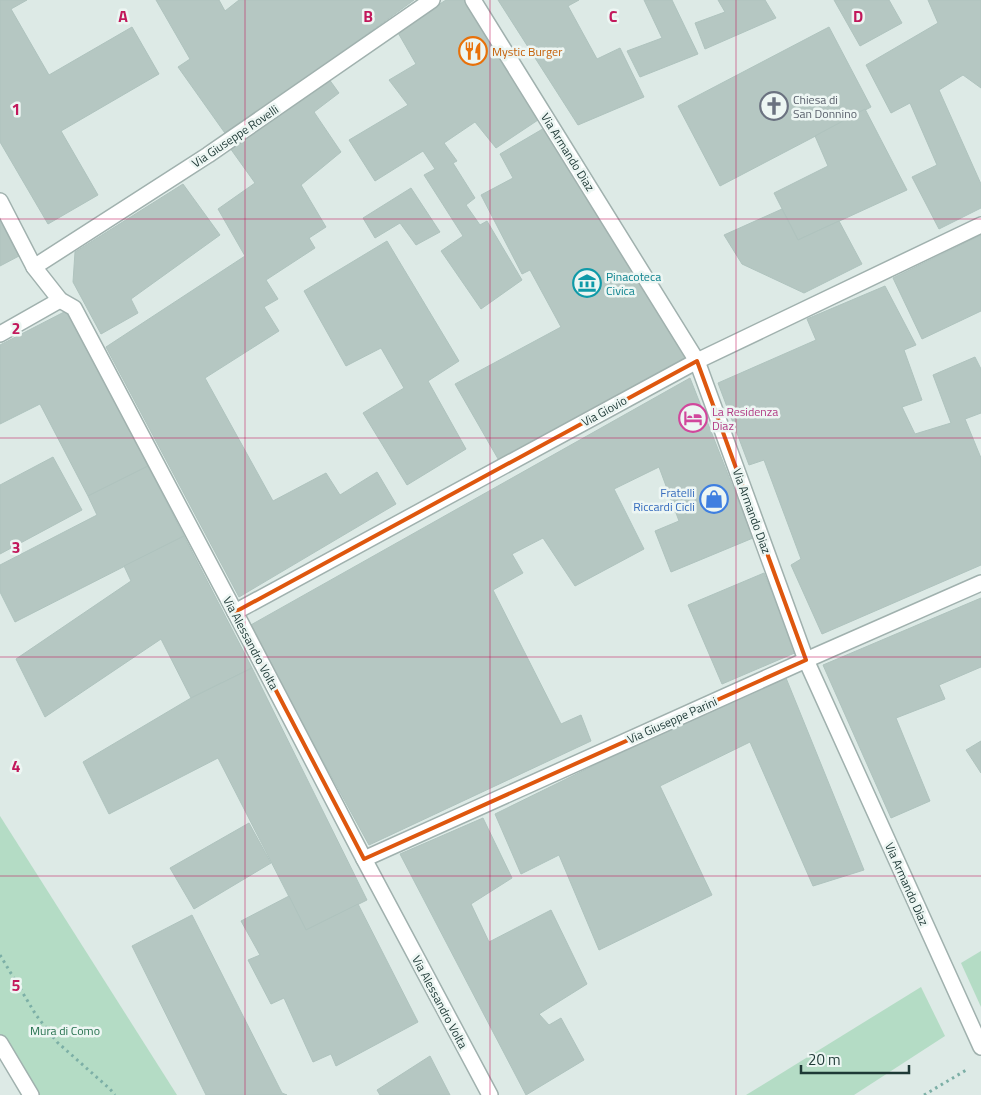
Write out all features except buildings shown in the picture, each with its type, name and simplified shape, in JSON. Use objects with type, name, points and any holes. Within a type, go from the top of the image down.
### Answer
[{"type":"street","name":"Via Giuseppe Rovelli","points":[[34,267],[208,155],[432,0]]},
{"type":"street","name":"Via Armando Diaz","points":[[473,0],[698,361],[806,660],[981,1047]]},
{"type":"street","name":"Via Alessandro Volta","points":[[0,201],[34,267],[60,300],[74,308],[490,1095]]},
{"type":"street","name":"Via Giovio","points":[[235,612],[698,361],[981,225]]},
{"type":"street","points":[[0,334],[60,300]]},
{"type":"street","name":"Via Giuseppe Parini","points":[[364,859],[981,583]]},
{"type":"street","points":[[0,1043],[31,1095]]},
{"type":"path","points":[[0,955],[36,1015],[57,1042],[115,1095]]},
{"type":"path","points":[[924,1095],[973,1065]]},
{"type":"highlighted area","points":[[697,361],[806,660],[364,859],[235,612]]},
{"type":"green space","name":"Mura di Como","points":[[0,816],[177,1095],[34,1095],[0,1037]]},
{"type":"green space","points":[[981,951],[981,1007],[961,963]]},
{"type":"green space","points":[[921,987],[945,1036],[854,1095],[746,1095]]},
{"type":"place","name":"Mystic Burger","points":[[473,51]]},
{"type":"place","name":"Chiesa di San Donnino","points":[[774,106]]},
{"type":"place","name":"Pinacoteca Civica","points":[[587,283]]},
{"type":"place","name":"La Residenza Diaz","points":[[693,418]]},
{"type":"place","name":"Fratelli Riccardi Cicli","points":[[714,499]]}]
